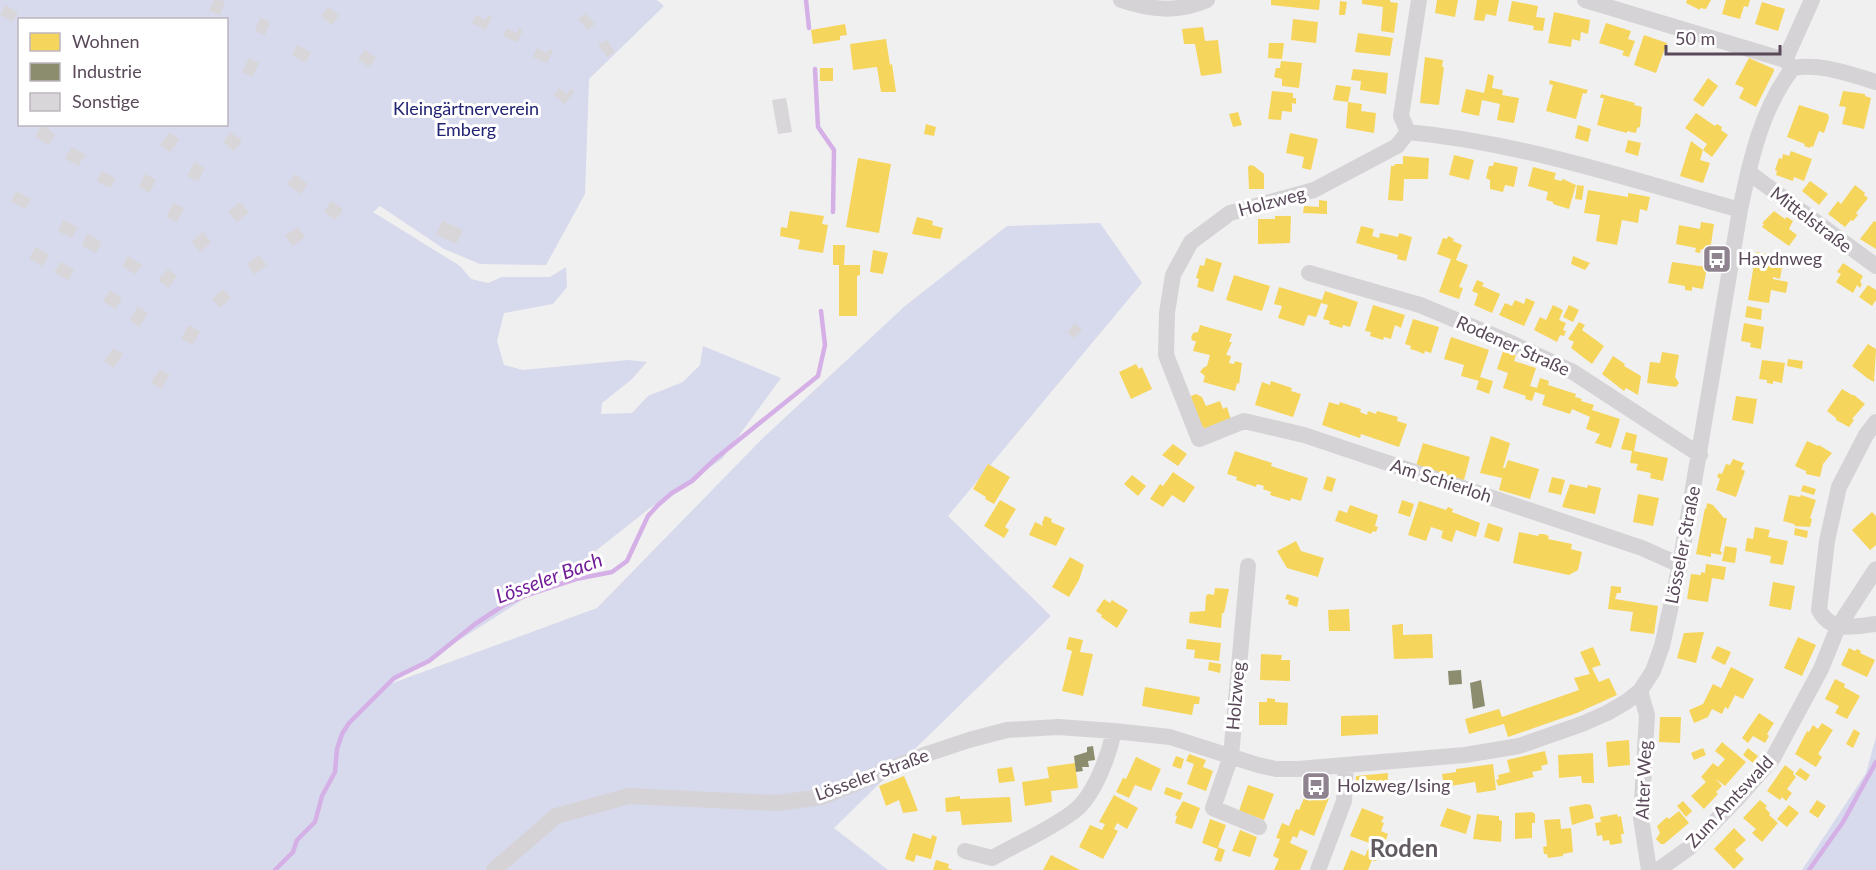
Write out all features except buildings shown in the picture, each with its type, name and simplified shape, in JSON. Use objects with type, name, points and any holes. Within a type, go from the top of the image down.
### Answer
[{"type":"street","points":[[1121,0],[1146,8],[1176,10],[1207,0]]},
{"type":"street","points":[[1419,0],[1401,116],[1408,132],[1455,136],[1522,149],[1740,210]]},
{"type":"street","points":[[1585,0],[1789,64],[1826,68],[1876,81]]},
{"type":"street","name":"Lösseler Straße","points":[[494,870],[556,816],[629,796],[777,803],[822,797],[927,754],[997,732],[1058,727],[1114,730],[1170,737],[1276,769],[1465,754],[1519,746],[1607,713],[1626,702],[1640,691],[1653,671],[1662,646],[1680,565],[1700,455],[1748,172],[1812,0]]},
{"type":"street","name":"Holzweg","points":[[1199,439],[1166,355],[1167,313],[1173,275],[1191,242],[1230,213],[1314,190],[1397,146],[1408,132]]},
{"type":"street","name":"Mittelstraße","points":[[1748,172],[1876,266]]},
{"type":"street","name":"Rodener Straße","points":[[1309,273],[1420,305],[1512,343],[1573,372],[1700,455]]},
{"type":"street","name":"Am Schierloh","points":[[1199,439],[1244,422],[1304,435],[1642,548],[1680,565]]},
{"type":"street","points":[[1876,422],[1866,435],[1839,487],[1827,541],[1819,610],[1824,620],[1838,627],[1876,624]]},
{"type":"street","name":"Holzweg","points":[[1231,756],[1248,566]]},
{"type":"street","name":"Zum Amtswald","points":[[1658,870],[1689,848],[1773,758],[1821,669],[1838,627],[1876,569]]},
{"type":"street","name":"Alter Weg","points":[[1640,691],[1647,715],[1641,818],[1649,870]]},
{"type":"street","points":[[965,851],[994,864],[1074,812],[1097,779],[1114,730]]},
{"type":"street","points":[[1231,756],[1213,808],[1259,826]]},
{"type":"street","points":[[1318,870],[1344,801],[1346,765]]},
{"type":"green space","name":"Kleingärtnerverein Emberg","points":[[0,0],[657,0],[664,6],[589,79],[585,194],[546,265],[480,264],[444,249],[380,206],[373,212],[460,266],[471,279],[488,283],[502,277],[550,277],[566,267],[567,287],[553,304],[504,313],[497,341],[504,365],[523,370],[628,360],[647,362],[631,380],[602,403],[601,414],[632,413],[648,396],[683,382],[700,365],[703,346],[781,378],[722,459],[650,508],[579,564],[390,684],[597,608],[761,440],[905,306],[1007,226],[1100,223],[1142,283],[948,516],[1051,616],[834,828],[888,870],[0,870]]},
{"type":"green space","points":[[1876,737],[1876,870],[1802,870],[1866,773]]},
{"type":"waterway","name":"Lösseler Bach","points":[[806,0],[809,28]]},
{"type":"waterway","name":"Lösseler Bach","points":[[815,69],[818,127],[834,150],[833,212]]},
{"type":"waterway","name":"Lösseler Bach","points":[[275,870],[293,852],[297,840],[315,822],[322,796],[335,772],[337,749],[342,734],[349,723],[394,678],[429,661],[475,624],[504,605],[576,579],[612,572],[627,561],[648,516],[658,505],[692,481],[715,459],[818,376],[825,345],[821,311]]},
{"type":"waterway","points":[[1809,870],[1843,822],[1876,762]]},
{"type":"place","name":"Haydnweg","points":[[1717,259]]},
{"type":"place","name":"Holzweg/Ising","points":[[1316,786]]},
{"type":"district","name":"Roden","points":[[1404,849]]}]
